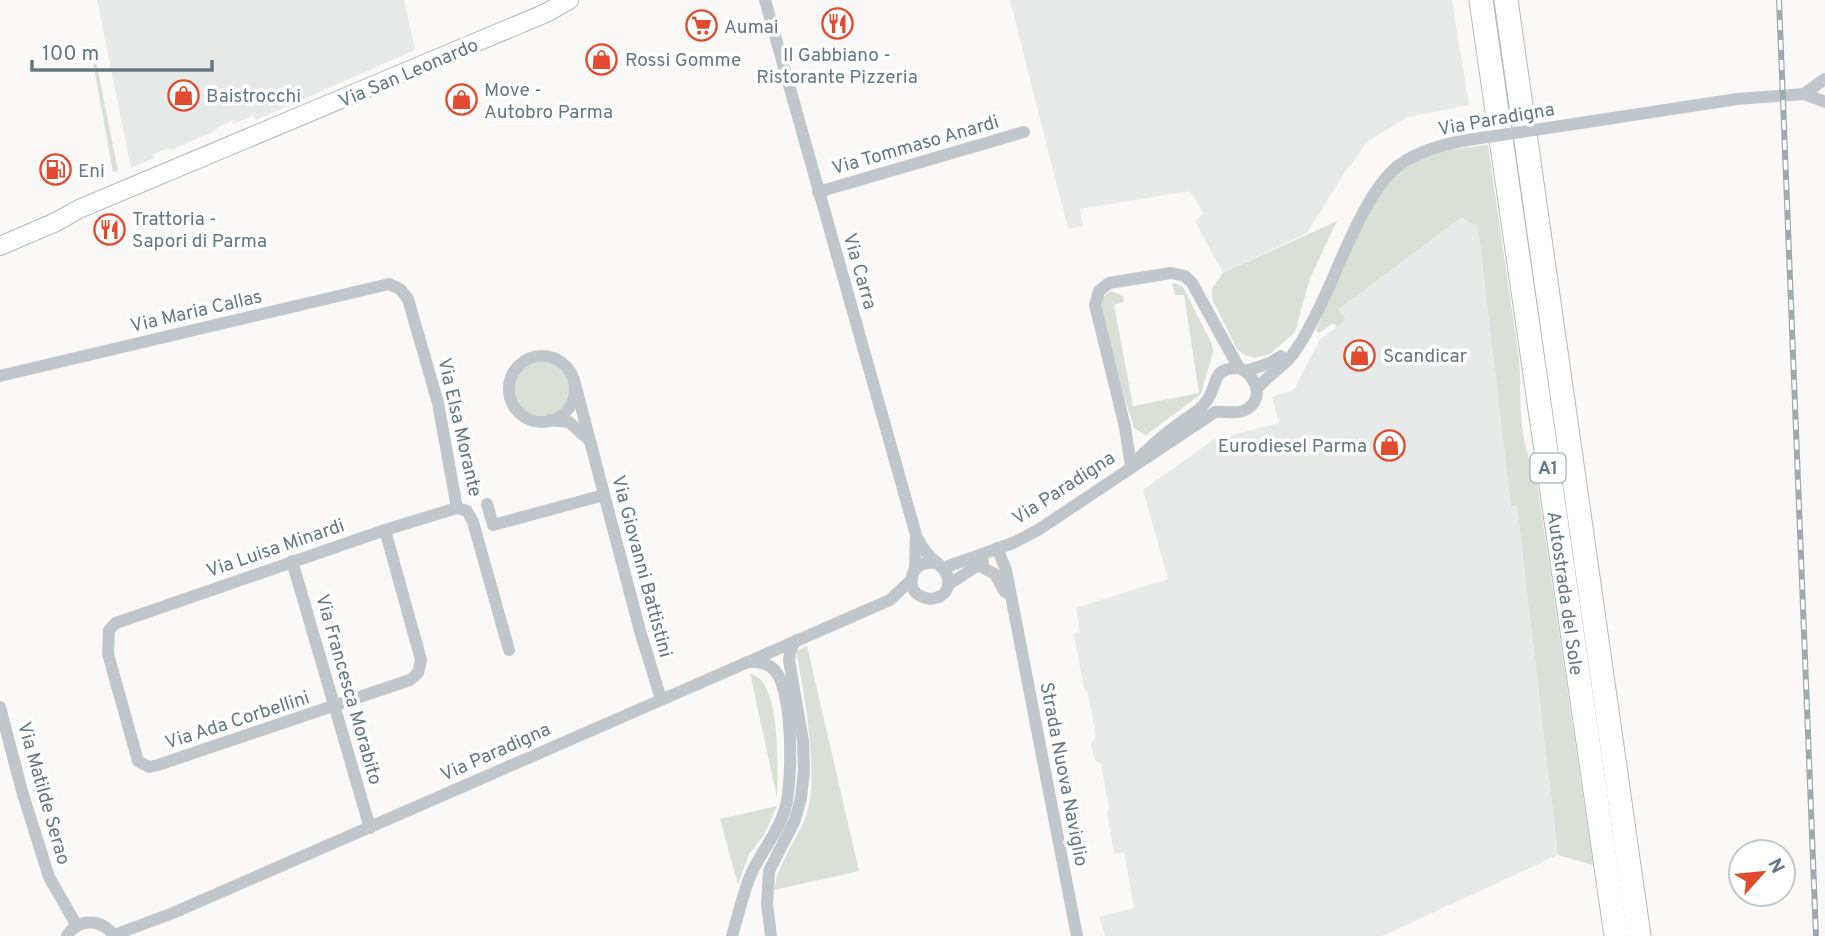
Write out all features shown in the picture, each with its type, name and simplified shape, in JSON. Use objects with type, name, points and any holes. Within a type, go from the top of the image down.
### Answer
[{"type":"highway","name":"Autostrada del Sole","points":[[1481,0],[1616,936]]},
{"type":"highway","name":"Autostrada del Sole","points":[[1506,0],[1639,936]]},
{"type":"main road","name":"Via San Leonardo","points":[[244,138],[318,99],[553,0]]},
{"type":"main road","name":"Via San Leonardo","points":[[0,246],[244,138],[546,13],[569,0]]},
{"type":"main road","name":"Via San Leonardo","points":[[0,235],[79,209]]},
{"type":"street","name":"Via Carra","points":[[767,0],[769,17],[916,536],[928,555],[941,566]]},
{"type":"street","points":[[1804,94],[1825,79]]},
{"type":"street","name":"Via Paradigna","points":[[998,550],[1058,518],[1215,412],[1243,411],[1249,407],[1257,389],[1267,376],[1287,361],[1301,341],[1320,308],[1370,200],[1384,178],[1412,157],[1439,146],[1467,140],[1737,99],[1804,94],[1825,102]]},
{"type":"street","name":"Via Tommaso Anardi","points":[[818,192],[1024,132]]},
{"type":"street","points":[[1133,465],[1095,305],[1099,291],[1109,283],[1171,273],[1185,276],[1192,283],[1243,369],[1252,376],[1257,389]]},
{"type":"street","name":"Via Maria Callas","points":[[0,376],[389,284],[401,289]]},
{"type":"street","name":"Via Elsa Morante","points":[[401,289],[408,299],[438,403],[457,508],[467,511],[473,522],[509,650]]},
{"type":"street","name":"Via Paradigna","points":[[1133,465],[1148,448],[1208,401],[1218,375],[1231,368],[1243,369],[1270,363],[1301,341]]},
{"type":"street","points":[[550,420],[559,416],[570,405],[575,391],[574,380],[567,367],[547,356],[536,356],[526,360],[514,372],[510,383],[510,394],[517,409],[530,419],[569,422],[590,443]]},
{"type":"street","name":"Via Giovanni Battistini","points":[[574,380],[640,631],[661,699]]},
{"type":"street","points":[[1212,389],[1217,403],[1229,411]]},
{"type":"street","points":[[487,504],[493,525],[604,495]]},
{"type":"street","name":"Via Luisa Minardi","points":[[149,766],[138,761],[108,654],[109,630],[116,622],[457,508]]},
{"type":"street","name":"Via Ada Corbellini","points":[[149,766],[336,706],[410,680],[418,673],[421,660],[385,530]]},
{"type":"street","name":"Via Carra","points":[[913,575],[916,536]]},
{"type":"street","points":[[890,600],[926,562],[941,566],[998,550]]},
{"type":"street","points":[[913,575],[912,587],[918,595],[927,599],[936,598],[943,594],[948,585],[998,550]]},
{"type":"street","name":"Strada Nuova Naviglio","points":[[998,550],[1006,570],[1077,936]]},
{"type":"street","name":"Via Francesca Morabito","points":[[292,561],[370,828]]},
{"type":"street","name":"Strada Nuova Naviglio","points":[[977,565],[988,569],[999,579],[1015,619]]},
{"type":"street","points":[[941,566],[948,576],[948,585]]},
{"type":"street","points":[[890,600],[918,595]]},
{"type":"street","name":"Via Paradigna","points":[[77,926],[92,922],[107,927],[114,936],[173,913],[890,600]]},
{"type":"street","points":[[771,936],[767,904],[769,871],[795,820],[801,798],[803,741],[789,662],[792,646],[799,639]]},
{"type":"street","points":[[732,936],[752,872],[781,820],[790,778],[789,733],[780,681],[776,672],[765,664],[752,661],[743,663]]},
{"type":"street","name":"Via Matilde Serao","points":[[0,707],[22,791],[49,877],[77,926]]},
{"type":"street","points":[[67,936],[77,926]]},
{"type":"shaded area","points":[[97,0],[404,0],[415,50],[256,120],[254,115],[234,124],[232,121],[171,150],[169,148],[160,151],[153,155],[154,158],[131,168]]},
{"type":"shaded area","points":[[1010,0],[1452,0],[1469,105],[1408,117],[1368,141],[1307,233],[1223,273],[1195,221],[1204,213],[1190,191],[1080,209],[1083,226],[1068,229]]},
{"type":"shaded area","points":[[93,62],[97,66],[118,171],[113,172]]},
{"type":"shaded area","points":[[1488,145],[1519,359],[1522,429],[1537,482],[1593,865],[1558,855],[1517,506],[1511,506],[1478,227],[1462,217],[1339,309],[1346,320],[1337,327],[1333,323],[1319,333],[1316,330],[1366,218],[1392,179],[1406,166],[1426,156]]},
{"type":"shaded area","points":[[1462,217],[1478,227],[1511,506],[1517,505],[1558,855],[1382,936],[1105,936],[1099,917],[1134,908],[1124,852],[1114,854],[1101,764],[1094,759],[1091,744],[1096,737],[1074,634],[1080,632],[1076,608],[1168,579],[1143,490],[1213,440],[1279,423],[1272,397],[1294,390],[1320,339],[1346,320],[1339,309]]},
{"type":"shaded area","points":[[1337,221],[1310,278],[1295,332],[1270,354],[1255,358],[1245,355],[1237,349],[1212,299],[1212,288],[1223,273]]},
{"type":"shaded area","points":[[1172,282],[1183,287],[1212,344],[1213,352],[1201,394],[1146,435],[1134,428],[1098,314],[1102,298],[1111,291],[1123,296],[1124,302],[1114,305],[1133,406],[1199,393],[1184,295],[1175,295]]},
{"type":"shaded area","points":[[542,362],[561,370],[569,389],[561,408],[542,416],[523,408],[515,389],[523,370]]},
{"type":"shaded area","points":[[807,646],[859,871],[774,890],[779,870],[806,816],[810,800],[809,735],[796,651]]},
{"type":"shaded area","points":[[750,673],[760,679],[771,702],[776,736],[777,798]]},
{"type":"shaded area","points":[[777,806],[764,835],[749,854],[738,885],[720,819]]},
{"type":"railway","points":[[1779,0],[1816,936]]},
{"type":"place","name":"Il Gabbiano - Ristorante Pizzeria","points":[[837,23]]},
{"type":"place","name":"Aumai","points":[[701,26]]},
{"type":"place","name":"Rossi Gomme","points":[[602,59]]},
{"type":"place","name":"Baistrocchi","points":[[183,95]]},
{"type":"place","name":"Move - Autobro Parma","points":[[461,100]]},
{"type":"place","name":"Eni","points":[[55,170]]},
{"type":"place","name":"Trattoria - Sapori di Parma","points":[[109,229]]},
{"type":"place","name":"Scandicar","points":[[1360,355]]},
{"type":"place","name":"Eurodiesel Parma","points":[[1390,445]]}]
